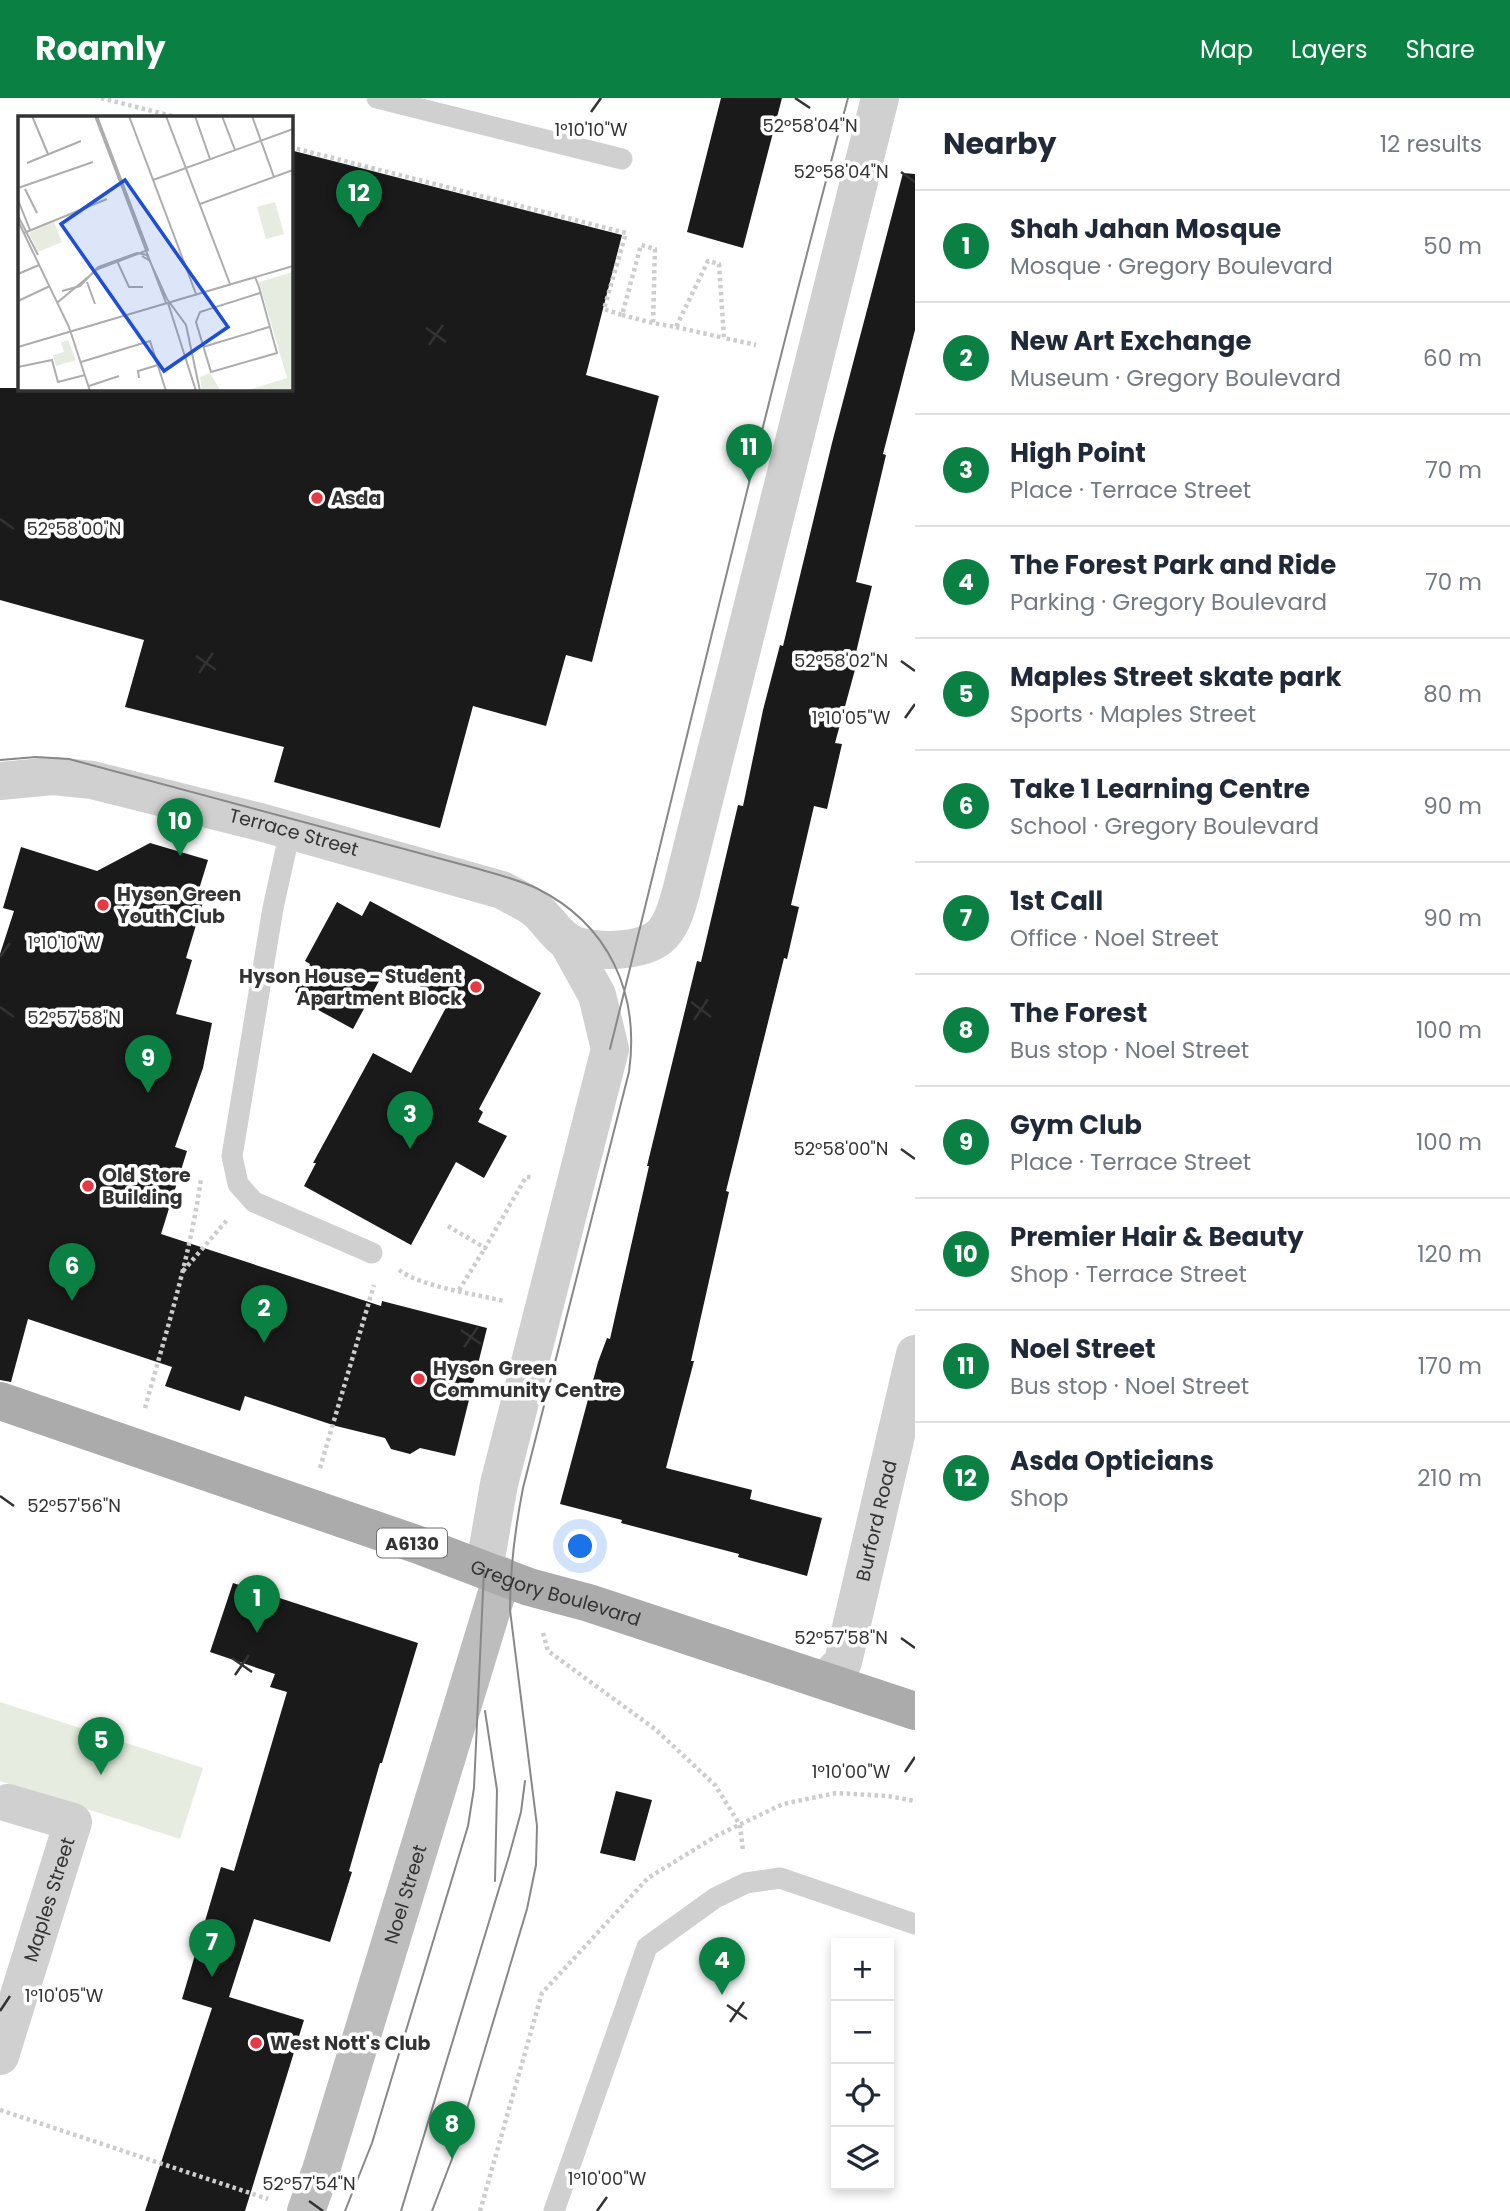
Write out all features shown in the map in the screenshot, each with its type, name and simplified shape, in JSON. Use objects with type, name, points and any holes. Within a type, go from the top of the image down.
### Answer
[{"type":"main road","name":"Gregory Boulevard","points":[[0,1401],[505,1578],[589,1603],[915,1711]]},
{"type":"street","points":[[567,941],[574,945],[619,951],[637,946],[664,934],[678,903],[880,98]]},
{"type":"street","name":"Terrace Street","points":[[0,781],[53,776],[92,780],[502,890],[535,909],[567,941],[597,995],[610,1049],[544,1311]]},
{"type":"street","points":[[505,1578],[499,1484],[544,1311]]},
{"type":"street","name":"Burford Road","points":[[826,1680],[843,1662],[915,1354]]},
{"type":"street","name":"Noel Street","points":[[292,2207],[325,2157],[505,1578]]},
{"type":"street","name":"Maples Street","points":[[0,2056],[73,1822],[4,1802]]},
{"type":"lane","points":[[377,98],[622,159]]},
{"type":"lane","points":[[290,831],[273,908],[232,1156],[238,1184],[254,1202],[372,1253]]},
{"type":"lane","points":[[554,2211],[647,1947],[715,1898],[746,1884],[780,1878],[915,1924]]},
{"type":"path","points":[[101,98],[172,116]]},
{"type":"path","points":[[292,148],[626,233],[604,309],[653,323],[756,345]]},
{"type":"path","points":[[622,314],[641,245],[655,249],[653,323]]},
{"type":"path","points":[[676,327],[708,261],[719,264],[724,338]]},
{"type":"path","points":[[183,1272],[248,1194]]},
{"type":"path","points":[[459,1290],[512,1199]]},
{"type":"path","points":[[448,1226],[485,1248]]},
{"type":"path","points":[[406,1275],[544,1311]]},
{"type":"path","points":[[308,1507],[374,1284]]},
{"type":"path","points":[[505,1578],[548,1651],[655,1729],[715,1785],[740,1825],[746,1884]]},
{"type":"path","points":[[0,2110],[292,2207]]},
{"type":"shaded area","points":[[0,1702],[203,1768],[180,1839],[0,1781]]},
{"type":"building","points":[[721,98],[782,98],[743,248],[687,232]]},
{"type":"building","name":"Asda","points":[[292,151],[622,235],[586,375],[659,396],[592,662],[566,655],[546,726],[473,706],[440,828],[274,782],[284,747],[125,707],[144,640],[0,600],[0,388],[292,390]]},
{"type":"building","points":[[903,173],[915,174],[915,330],[883,454],[886,455],[856,582],[872,586],[853,665],[856,666],[835,743],[842,744],[827,809],[814,806],[791,905],[799,907],[726,1191],[729,1192],[691,1361],[694,1361],[666,1468],[752,1490],[750,1499],[822,1518],[807,1576],[560,1504],[598,1362],[607,1338],[610,1339],[647,1166],[697,961],[701,962],[738,805],[743,806],[763,710],[780,645],[783,646],[832,443]]},
{"type":"building","points":[[150,843],[208,860],[196,899],[203,902],[186,958],[192,960],[176,1014],[212,1023],[203,1068],[175,1147],[187,1151],[161,1234],[381,1306],[382,1301],[487,1328],[455,1456],[420,1448],[410,1454],[391,1449],[385,1438],[336,1426],[245,1396],[240,1411],[165,1386],[172,1367],[28,1319],[11,1382],[0,1380],[0,954],[14,911],[3,908],[21,847],[97,871]]},
{"type":"building","points":[[370,901],[541,993],[479,1109],[483,1112],[478,1122],[507,1136],[484,1178],[456,1162],[411,1245],[304,1186],[316,1163],[313,1163],[373,1053],[411,1073],[449,1002],[386,968],[353,1029],[311,1006],[313,1002],[295,992],[310,964],[305,961],[337,902],[362,916]]},
{"type":"building","points":[[233,1583],[418,1643],[380,1763],[349,1871],[352,1872],[330,1942],[254,1919],[229,1997],[304,2020],[245,2211],[145,2211],[212,2008],[182,1999],[221,1867],[234,1871],[287,1692],[270,1687],[275,1674],[210,1652]]},
{"type":"building","points":[[616,1791],[652,1800],[635,1861],[600,1853]]},
{"type":"tram line","points":[[610,1049],[756,454],[848,98]]},
{"type":"tram line","points":[[0,760],[36,757],[69,759],[521,882],[561,903],[583,921],[614,964],[624,989],[631,1043],[629,1072],[523,1488],[514,1549],[510,1610],[537,1826],[536,1865],[527,1909],[452,2159],[432,2211]]},
{"type":"tram line","points":[[345,2211],[372,2143],[468,1826],[474,1788],[484,1570]]},
{"type":"tram line","points":[[485,1711],[497,1790],[495,1881]]},
{"type":"tram line","points":[[401,2211],[509,1856],[521,1812],[525,1781]]},
{"type":"place","name":"Asda Opticians","points":[[359,228]]},
{"type":"place","name":"Noel Street","points":[[749,482]]},
{"type":"place","name":"Asda","points":[[317,498]]},
{"type":"place","name":"Premier Hair & Beauty","points":[[180,856]]},
{"type":"place","name":"Hyson Green Youth Club","points":[[103,905]]},
{"type":"place","name":"Hyson House - Student Apartment Block","points":[[476,987]]},
{"type":"place","name":"Gym Club","points":[[148,1093]]},
{"type":"place","name":"High Point","points":[[410,1149]]},
{"type":"place","name":"Old Store Building","points":[[88,1186]]},
{"type":"place","name":"Take 1 Learning Centre","points":[[72,1301]]},
{"type":"place","name":"New Art Exchange","points":[[264,1343]]},
{"type":"place","name":"Hyson Green Community Centre","points":[[419,1379]]},
{"type":"place","name":"Shah Jahan Mosque","points":[[257,1633]]},
{"type":"place","name":"Maples Street skate park","points":[[101,1775]]},
{"type":"place","name":"1st Call","points":[[212,1977]]},
{"type":"place","name":"The Forest Park and Ride","points":[[722,1995]]},
{"type":"place","name":"West Nott's Club","points":[[256,2043]]},
{"type":"place","name":"The Forest","points":[[452,2159]]}]
